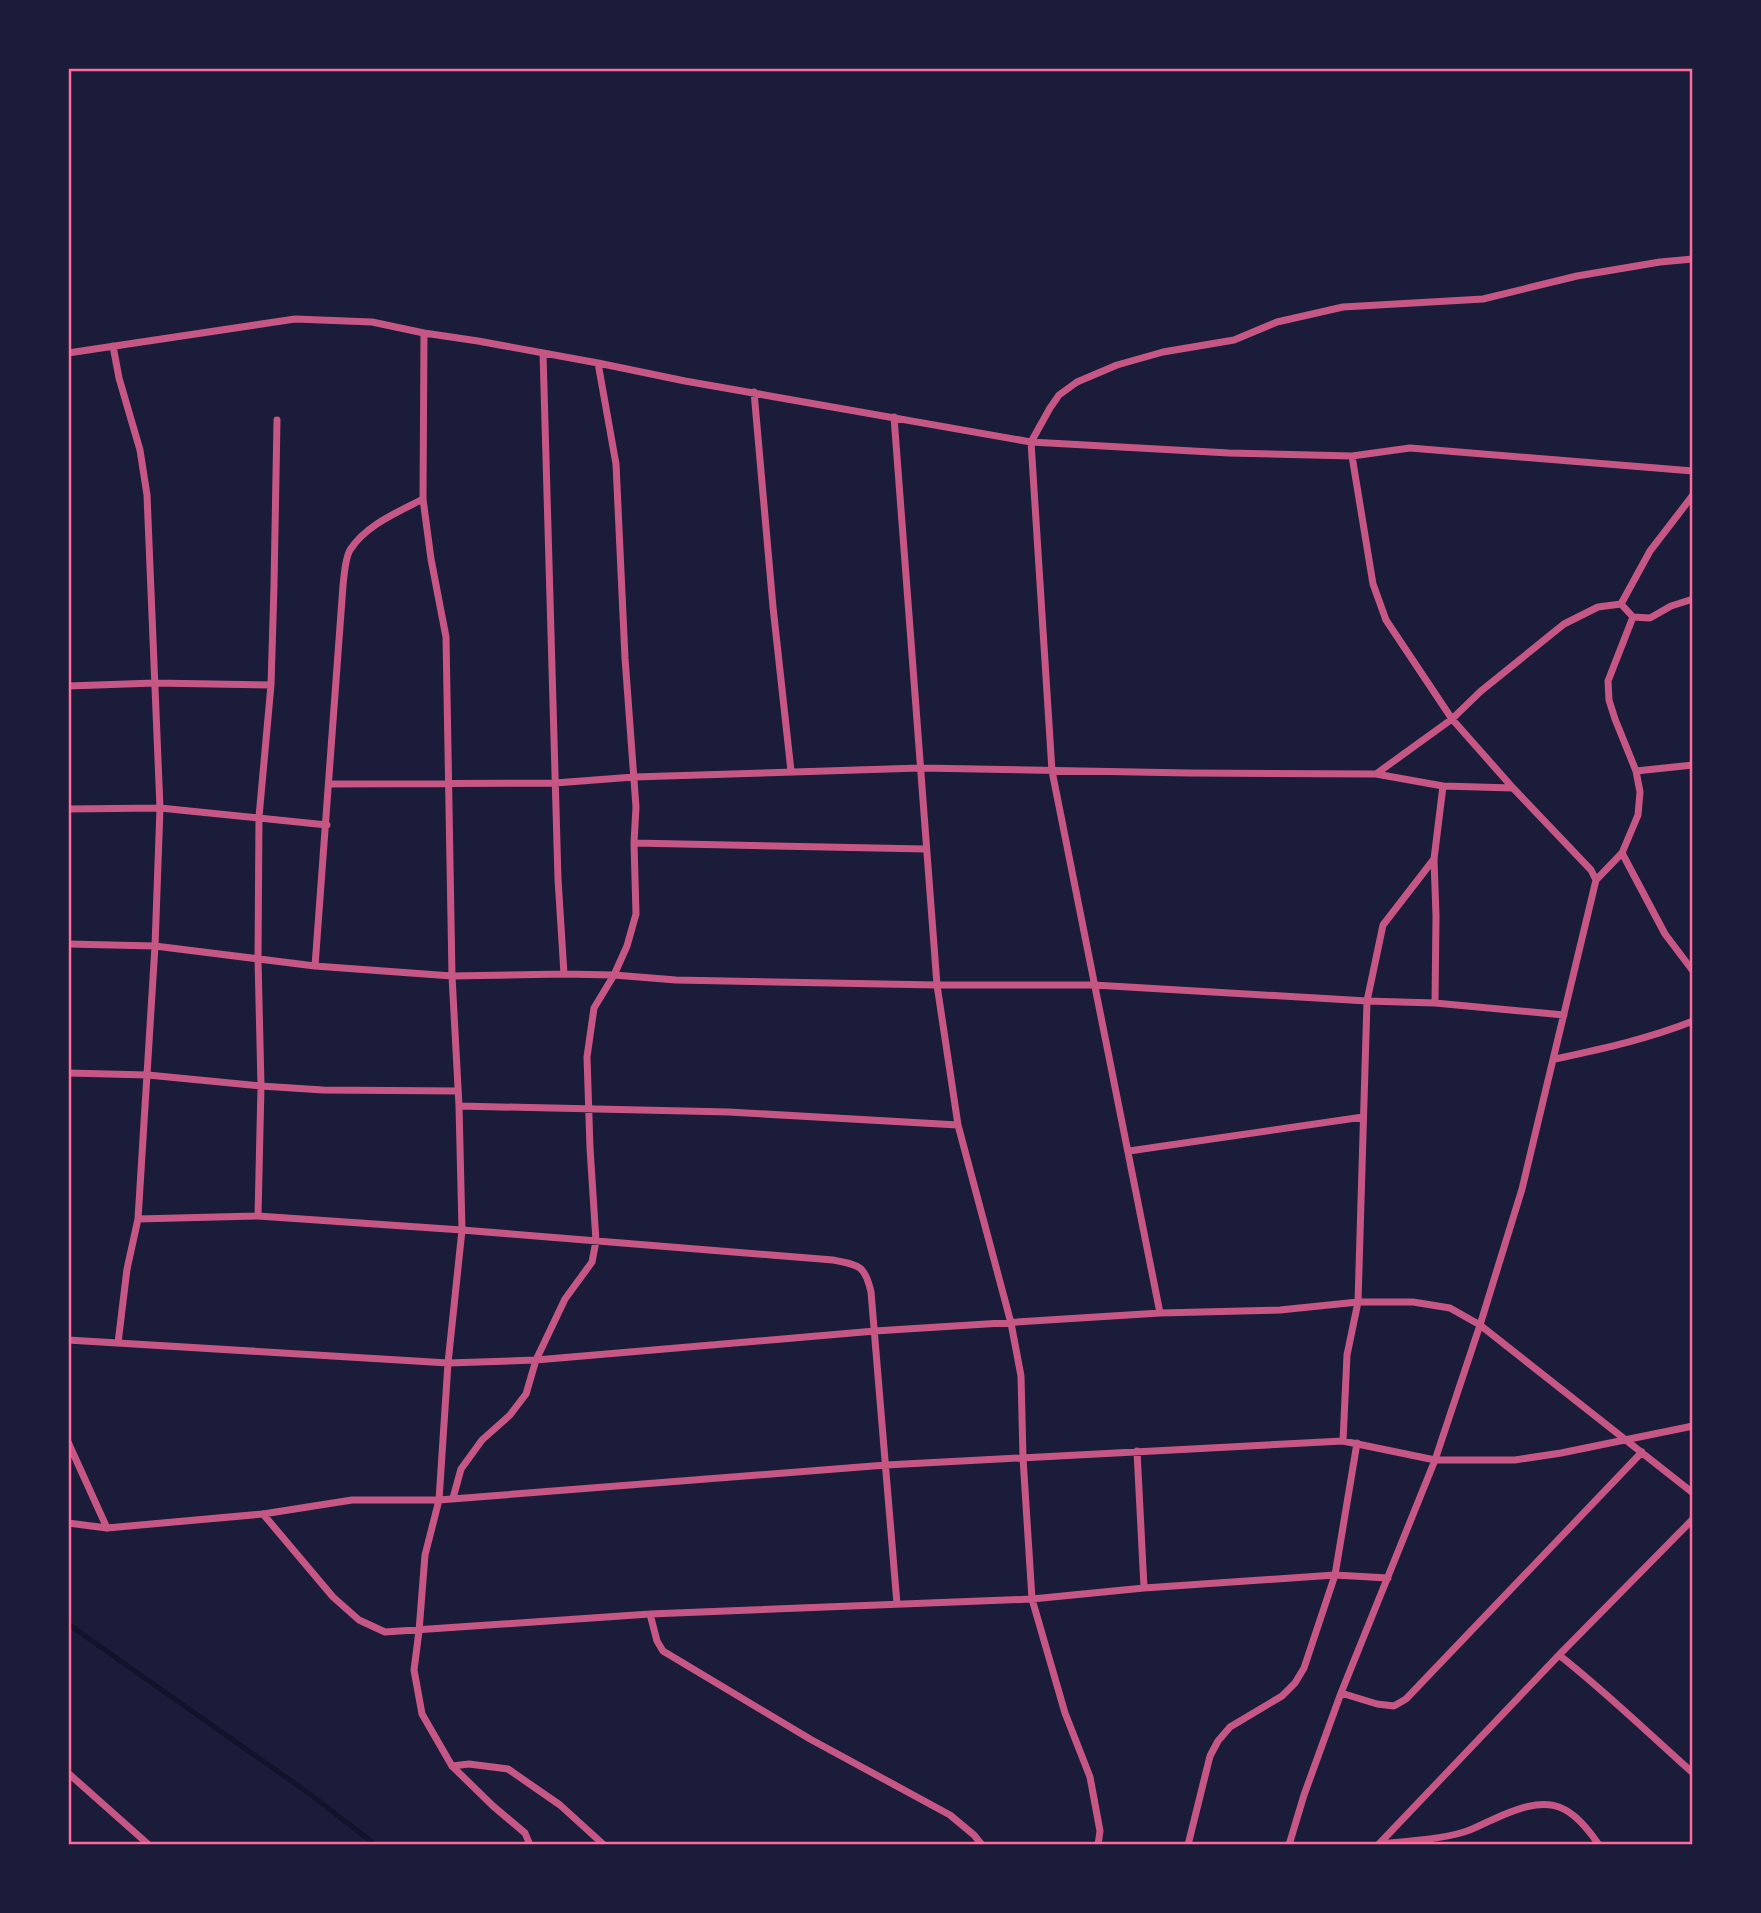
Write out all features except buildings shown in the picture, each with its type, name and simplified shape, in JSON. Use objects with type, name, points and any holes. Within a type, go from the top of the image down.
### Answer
[{"type":"street","points":[[1160,1313],[1052,771],[1031,442],[1059,395],[1077,382],[1117,365],[1163,352],[1234,340],[1277,322],[1343,307],[1483,299],[1577,276],[1693,259]]},
{"type":"street","points":[[68,353],[295,319],[372,322],[1031,442],[1229,453],[1352,456],[1410,447],[1693,471]]},
{"type":"street","points":[[424,333],[424,499],[431,559],[446,637],[452,976],[462,1230],[448,1363],[439,1500],[425,1555],[414,1670],[422,1714],[452,1766],[525,1833],[530,1845]]},
{"type":"street","points":[[113,346],[119,378],[140,450],[146,495],[160,808],[155,946],[138,1219],[127,1269],[118,1343]]},
{"type":"street","points":[[543,353],[558,879],[564,974]]},
{"type":"street","points":[[453,1498],[461,1469],[482,1440],[510,1415],[526,1394],[536,1360],[565,1299],[592,1262],[596,1241],[587,1109],[587,1057],[594,1008],[614,975],[627,946],[636,914],[636,807],[625,658],[616,464],[598,363]]},
{"type":"street","points":[[754,392],[791,771]]},
{"type":"street","points":[[894,417],[937,985],[958,1125],[1011,1323],[1021,1376],[1032,1599],[1065,1713],[1090,1777],[1100,1831],[1098,1845]]},
{"type":"street","points":[[258,1216],[261,1086],[259,817],[271,685],[276,420]]},
{"type":"street","points":[[1352,456],[1373,584],[1386,620],[1452,719],[1591,870],[1596,880]]},
{"type":"street","points":[[1621,604],[1650,551],[1693,495]]},
{"type":"street","points":[[315,967],[342,599],[349,551],[367,531],[424,499]]},
{"type":"street","points":[[1621,604],[1633,617],[1650,618],[1671,606],[1693,599]]},
{"type":"street","points":[[1376,775],[1452,719],[1481,691],[1564,624],[1598,607],[1621,604]]},
{"type":"street","points":[[1289,1845],[1341,1693],[1435,1460],[1480,1325],[1522,1189],[1596,880],[1622,853],[1638,815],[1640,792],[1636,771],[1609,700],[1608,681],[1633,617]]},
{"type":"street","points":[[68,686],[155,683],[271,685]]},
{"type":"street","points":[[1636,771],[1693,765]]},
{"type":"street","points":[[330,784],[555,783],[634,776],[920,768],[1376,775],[1443,786],[1513,788]]},
{"type":"street","points":[[1435,1003],[1434,859],[1443,786]]},
{"type":"street","points":[[68,809],[160,808],[327,825]]},
{"type":"street","points":[[634,844],[926,849]]},
{"type":"street","points":[[1622,853],[1665,934],[1693,971]]},
{"type":"street","points":[[1343,1441],[1347,1355],[1358,1302],[1367,1001],[1384,925],[1434,859]]},
{"type":"street","points":[[68,944],[155,946],[315,967],[452,976],[564,974],[677,980],[1094,985],[1435,1003],[1564,1015]]},
{"type":"street","points":[[1555,1059],[1603,1049],[1693,1021]]},
{"type":"street","points":[[68,1073],[148,1075],[323,1090],[458,1091]]},
{"type":"street","points":[[459,1105],[729,1112],[958,1125]]},
{"type":"street","points":[[1129,1151],[1363,1117]]},
{"type":"street","points":[[138,1219],[258,1216],[833,1260],[856,1265],[867,1275],[871,1292],[897,1604]]},
{"type":"street","points":[[68,1340],[448,1363],[536,1360],[875,1331],[1160,1313],[1280,1310],[1358,1302],[1413,1302],[1450,1308],[1480,1325],[1693,1493]]},
{"type":"street","points":[[68,1523],[107,1528],[263,1514],[352,1500],[439,1500],[886,1465],[1343,1441],[1435,1460],[1515,1460],[1693,1426]]},
{"type":"street","points":[[68,1442],[107,1528]]},
{"type":"street","points":[[1188,1845],[1210,1756],[1217,1741],[1230,1727],[1282,1696],[1295,1683],[1304,1668],[1335,1575],[1357,1443]]},
{"type":"street","points":[[1137,1451],[1144,1588]]},
{"type":"street","points":[[1341,1693],[1377,1704],[1394,1706],[1406,1699],[1642,1452]]},
{"type":"street","points":[[263,1514],[333,1597],[359,1620],[385,1632],[650,1614],[1032,1599],[1144,1588],[1335,1575],[1388,1578]]},
{"type":"street","points":[[1378,1844],[1693,1519]]},
{"type":"street","points":[[650,1614],[657,1641],[663,1651],[810,1739],[950,1815],[982,1845]]},
{"type":"street","points":[[1559,1655],[1619,1704],[1693,1773]]},
{"type":"street","points":[[452,1766],[469,1764],[508,1769],[560,1805],[604,1845]]},
{"type":"street","points":[[68,1773],[149,1845]]},
{"type":"street","points":[[1378,1844],[1465,1832],[1539,1803],[1561,1807],[1586,1827],[1599,1845]]},
{"type":"waterway","points":[[68,1624],[307,1792],[376,1845]]}]
